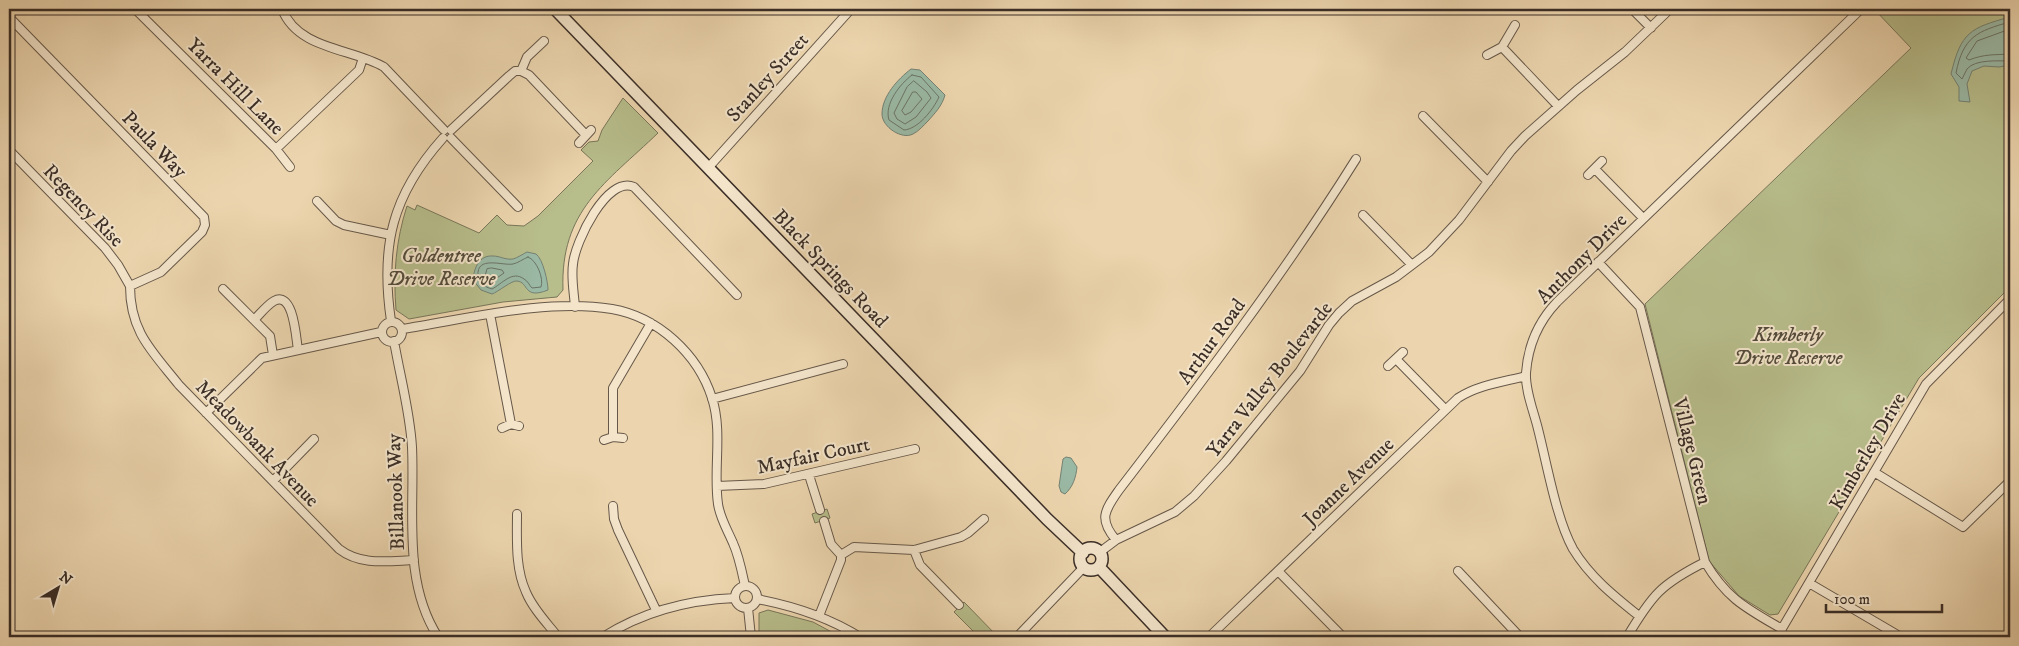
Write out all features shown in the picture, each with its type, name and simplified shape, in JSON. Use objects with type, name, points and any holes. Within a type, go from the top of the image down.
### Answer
[{"type":"main road","name":"Black Springs Road","points":[[554,9],[1082,553]]},
{"type":"main road","points":[[1091,548],[1100,552],[1102,562],[1093,570],[1084,567],[1080,559],[1082,553],[1091,548]]},
{"type":"main road","points":[[1098,567],[1164,637]]},
{"type":"street","name":"Yarra Hill Lane","points":[[135,9],[276,150],[290,167]]},
{"type":"street","points":[[282,9],[285,17],[294,27],[307,36],[337,50],[384,67],[518,207]]},
{"type":"street","name":"Stanley Street","points":[[708,168],[851,9]]},
{"type":"street","points":[[1632,9],[1651,28]]},
{"type":"street","name":"Yarra Valley Boulevarde","points":[[1100,552],[1116,540],[1175,512],[1194,496],[1222,467],[1300,371],[1329,325],[1339,313],[1352,301],[1396,277],[1410,264],[1429,252],[1443,238],[1511,151],[1558,106],[1625,52],[1670,9]]},
{"type":"street","name":"Anthony Drive","points":[[1639,616],[1606,590],[1588,570],[1573,548],[1562,522],[1526,376],[1529,351],[1541,322],[1557,302],[1861,9]]},
{"type":"street","name":"Paula Way","points":[[9,17],[204,217],[205,225],[202,232],[161,272],[130,286]]},
{"type":"street","points":[[1486,55],[1502,47],[1515,25]]},
{"type":"street","points":[[521,71],[527,58],[544,41]]},
{"type":"street","points":[[1502,47],[1558,106]]},
{"type":"street","points":[[276,150],[359,70],[363,58]]},
{"type":"street","points":[[391,322],[387,292],[391,235],[402,198],[410,182],[429,154],[447,134],[509,76],[521,71],[528,75],[588,132],[579,142]]},
{"type":"street","points":[[1423,116],[1488,182]]},
{"type":"street","name":"Regency Rise","points":[[9,150],[105,248],[118,265],[130,286]]},
{"type":"street","name":"Arthur Road","points":[[1116,540],[1108,531],[1104,521],[1107,508],[1226,350],[1356,159]]},
{"type":"street","points":[[1588,175],[1602,161]]},
{"type":"street","points":[[1595,168],[1643,218]]},
{"type":"street","points":[[576,307],[573,264],[580,237],[590,217],[615,189],[627,184],[634,187],[737,296]]},
{"type":"street","points":[[317,201],[336,221],[344,225],[391,235]]},
{"type":"street","points":[[1363,214],[1410,264]]},
{"type":"street","name":"Village Green","points":[[1598,262],[1640,307],[1705,562],[1715,579],[1728,594],[1782,629]]},
{"type":"street","name":"Meadowbank Avenue","points":[[130,286],[133,318],[140,335],[180,385],[206,413],[339,549],[347,555],[370,561],[414,560]]},
{"type":"street","points":[[223,289],[270,336],[273,355]]},
{"type":"street","name":"Kimberley Drive","points":[[1777,637],[1926,384],[2010,299]]},
{"type":"street","points":[[254,320],[273,302],[284,300],[289,304],[291,311],[298,350]]},
{"type":"street","points":[[402,329],[519,309],[576,307],[614,309],[634,315],[651,323],[670,336],[697,366],[712,399],[718,434],[717,486],[721,517],[738,555],[745,586]]},
{"type":"street","points":[[490,314],[515,425],[502,428]]},
{"type":"street","points":[[391,322],[399,324],[402,329],[399,338],[394,342],[386,340],[382,332],[385,324],[391,322]]},
{"type":"street","points":[[613,437],[613,388],[651,323]]},
{"type":"street","points":[[206,413],[262,358],[382,332]]},
{"type":"street","name":"Billanook Way","points":[[394,342],[412,446],[415,576],[426,615],[438,637]]},
{"type":"street","points":[[1388,366],[1404,352]]},
{"type":"street","points":[[1396,359],[1445,409]]},
{"type":"street","points":[[712,399],[843,364]]},
{"type":"street","name":"Joanne Avenue","points":[[1209,637],[1445,409],[1468,391],[1526,376]]},
{"type":"street","points":[[604,440],[613,437],[623,438]]},
{"type":"street","points":[[273,481],[314,440]]},
{"type":"street","name":"Mayfair Court","points":[[717,486],[764,484],[915,449]]},
{"type":"street","points":[[1874,472],[1963,527],[2010,481]]},
{"type":"street","points":[[809,474],[820,510]]},
{"type":"street","points":[[613,506],[614,519],[618,530],[656,610]]},
{"type":"street","points":[[517,514],[518,558],[525,592],[558,637]]},
{"type":"street","points":[[841,555],[854,546],[914,550],[961,537],[984,519]]},
{"type":"street","points":[[819,616],[841,560],[841,555],[831,544],[824,521]]},
{"type":"street","points":[[914,550],[920,565],[959,605]]},
{"type":"street","points":[[1627,637],[1639,616],[1662,588],[1676,577],[1705,562]]},
{"type":"street","points":[[1017,637],[1084,567]]},
{"type":"street","points":[[1278,571],[1343,637]]},
{"type":"street","points":[[1458,571],[1520,637]]},
{"type":"street","points":[[1809,582],[1901,637]]},
{"type":"street","points":[[735,598],[739,589],[745,586]]},
{"type":"street","points":[[735,598],[738,604],[748,608],[754,605],[757,599],[754,590],[745,586]]},
{"type":"street","points":[[603,637],[621,626],[656,610],[700,601],[735,598]]},
{"type":"street","points":[[757,599],[797,608],[819,616],[860,637]]},
{"type":"street","points":[[748,608],[751,637]]},
{"type":"green space","name":"Kimberly Drive Reserve","points":[[1874,9],[2010,9],[2010,287],[1919,378],[1778,614],[1770,615],[1739,596],[1709,561],[1645,304],[1911,48]]},
{"type":"green space","name":"Goldentree Drive Reserve","points":[[623,98],[658,133],[604,184],[578,218],[569,239],[564,262],[563,290],[557,297],[503,302],[409,319],[396,310],[396,257],[407,206],[415,210],[417,205],[479,233],[497,215],[507,225],[524,226],[538,216],[593,161],[581,150],[589,142],[598,141],[602,130]]},
{"type":"green space","points":[[827,509],[830,518],[815,523],[812,514]]},
{"type":"green space","points":[[964,602],[998,637],[979,637],[954,612]]},
{"type":"green space","points":[[768,610],[813,622],[841,637],[759,637],[759,613]]},
{"type":"water","points":[[2010,17],[2010,65],[1999,67],[1984,66],[1972,71],[1967,84],[1970,102],[1959,101],[1959,87],[1951,74],[1964,40],[1976,29]]},
{"type":"water","points":[[911,69],[920,70],[945,95],[938,109],[921,128],[913,134],[904,135],[898,134],[889,128],[882,114],[888,94]]},
{"type":"water","points":[[527,252],[536,254],[539,257],[546,276],[548,290],[540,293],[530,292],[521,282],[515,281],[492,294],[481,290],[473,280],[478,263],[484,258],[493,256],[513,259]]},
{"type":"water","points":[[1066,457],[1071,458],[1077,467],[1074,482],[1065,494],[1061,492],[1059,486],[1063,459]]}]
